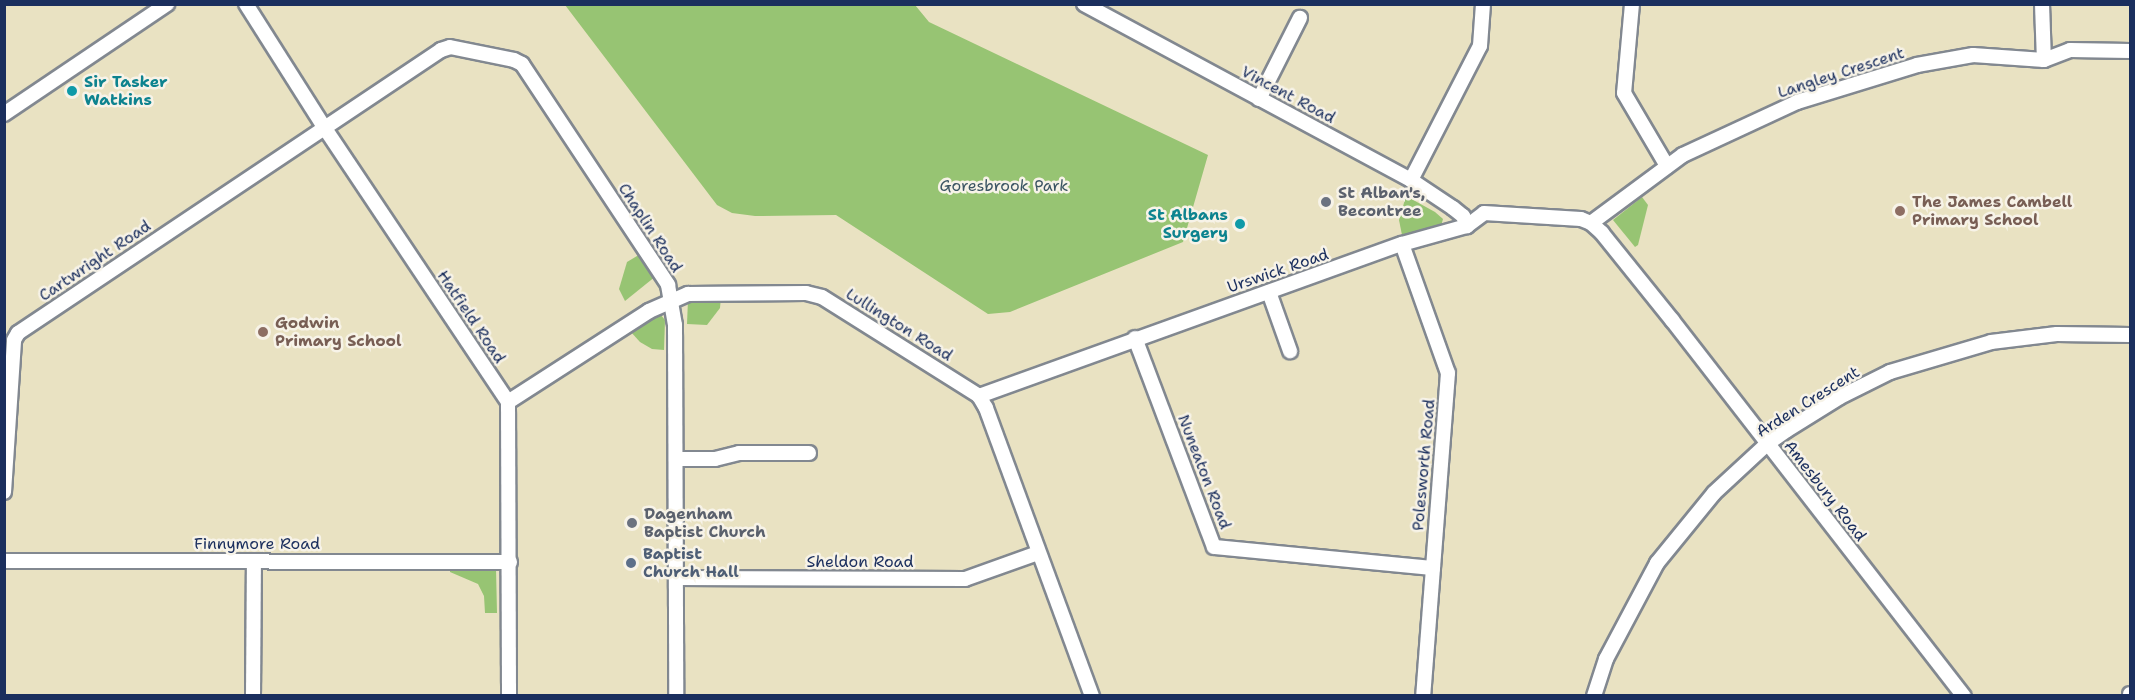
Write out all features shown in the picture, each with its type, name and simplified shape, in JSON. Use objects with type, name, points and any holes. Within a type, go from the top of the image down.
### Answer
[{"type":"street","points":[[4,114],[167,4]]},
{"type":"street","name":"Hatfield Road","points":[[246,4],[324,127],[508,402]]},
{"type":"street","points":[[1411,180],[1480,46],[1483,4]]},
{"type":"street","points":[[1632,4],[1624,93],[1666,166]]},
{"type":"street","points":[[2042,4],[2044,60]]},
{"type":"street","name":"Vincent Road","points":[[1087,5],[1411,180],[1454,208],[1463,216],[1467,226]]},
{"type":"street","points":[[1259,99],[1300,18]]},
{"type":"street","name":"Chaplin Road","points":[[324,127],[441,50],[450,47],[514,60],[522,64],[663,275],[671,300],[675,326],[676,696]]},
{"type":"street","name":"Langley Crescent","points":[[1591,223],[1683,155],[1797,102],[1917,65],[1973,55],[2044,60],[2070,50],[2130,51]]},
{"type":"street","name":"Cartwright Road","points":[[4,492],[14,340],[18,333],[324,127]]},
{"type":"street","name":"Urswick Road","points":[[979,396],[1135,338],[1402,244],[1467,226],[1484,213],[1581,219],[1591,223]]},
{"type":"street","name":"Amesbury Road","points":[[1591,223],[1665,311],[1964,696]]},
{"type":"street","name":"Polesworth Road","points":[[1402,244],[1448,373],[1423,696]]},
{"type":"street","points":[[1269,292],[1290,351]]},
{"type":"street","name":"Lullington Road","points":[[508,402],[671,300],[688,294],[815,294],[979,396]]},
{"type":"street","name":"Arden Crescent","points":[[1594,696],[1606,659],[1657,563],[1714,493],[1767,444],[1840,397],[1890,372],[1931,359],[1991,342],[2035,336],[2130,335]]},
{"type":"street","name":"Nuneaton Road","points":[[1135,338],[1214,547],[1432,568]]},
{"type":"street","points":[[979,396],[986,408],[1092,696]]},
{"type":"street","points":[[508,402],[509,696]]},
{"type":"street","points":[[676,459],[715,459],[739,453],[809,453]]},
{"type":"street","name":"Sheldon Road","points":[[676,578],[965,579],[1038,554]]},
{"type":"street","name":"Finnymore Road","points":[[4,561],[510,562]]},
{"type":"street","points":[[253,696],[254,561]]},
{"type":"green space","name":"Goresbrook Park","points":[[565,5],[915,5],[929,22],[1208,155],[1183,242],[1010,312],[988,314],[836,215],[755,216],[732,213],[717,205]]},
{"type":"green space","points":[[1406,196],[1435,212],[1443,219],[1441,226],[1403,240],[1399,220]]},
{"type":"green space","points":[[1642,197],[1648,205],[1638,245],[1635,247],[1613,220]]},
{"type":"green space","points":[[642,253],[656,276],[625,301],[619,289],[627,262]]},
{"type":"green space","points":[[721,297],[720,308],[707,325],[687,324],[688,300]]},
{"type":"green space","points":[[660,314],[665,320],[664,350],[652,349],[640,342],[630,331]]},
{"type":"green space","points":[[450,563],[496,568],[497,613],[485,613],[484,596],[478,584],[450,572]]},
{"type":"place","name":"Sir Tasker Watkins","points":[[72,91]]},
{"type":"place","name":"St Alban's, Becontree","points":[[1326,202]]},
{"type":"place","name":"The James Cambell Primary School","points":[[1900,211]]},
{"type":"place","name":"St Albans Surgery","points":[[1240,224]]},
{"type":"place","name":"Godwin Primary School","points":[[263,332]]},
{"type":"place","name":"Dagenham Baptist Church","points":[[632,523]]},
{"type":"place","name":"Baptist Church Hall","points":[[631,563]]}]
